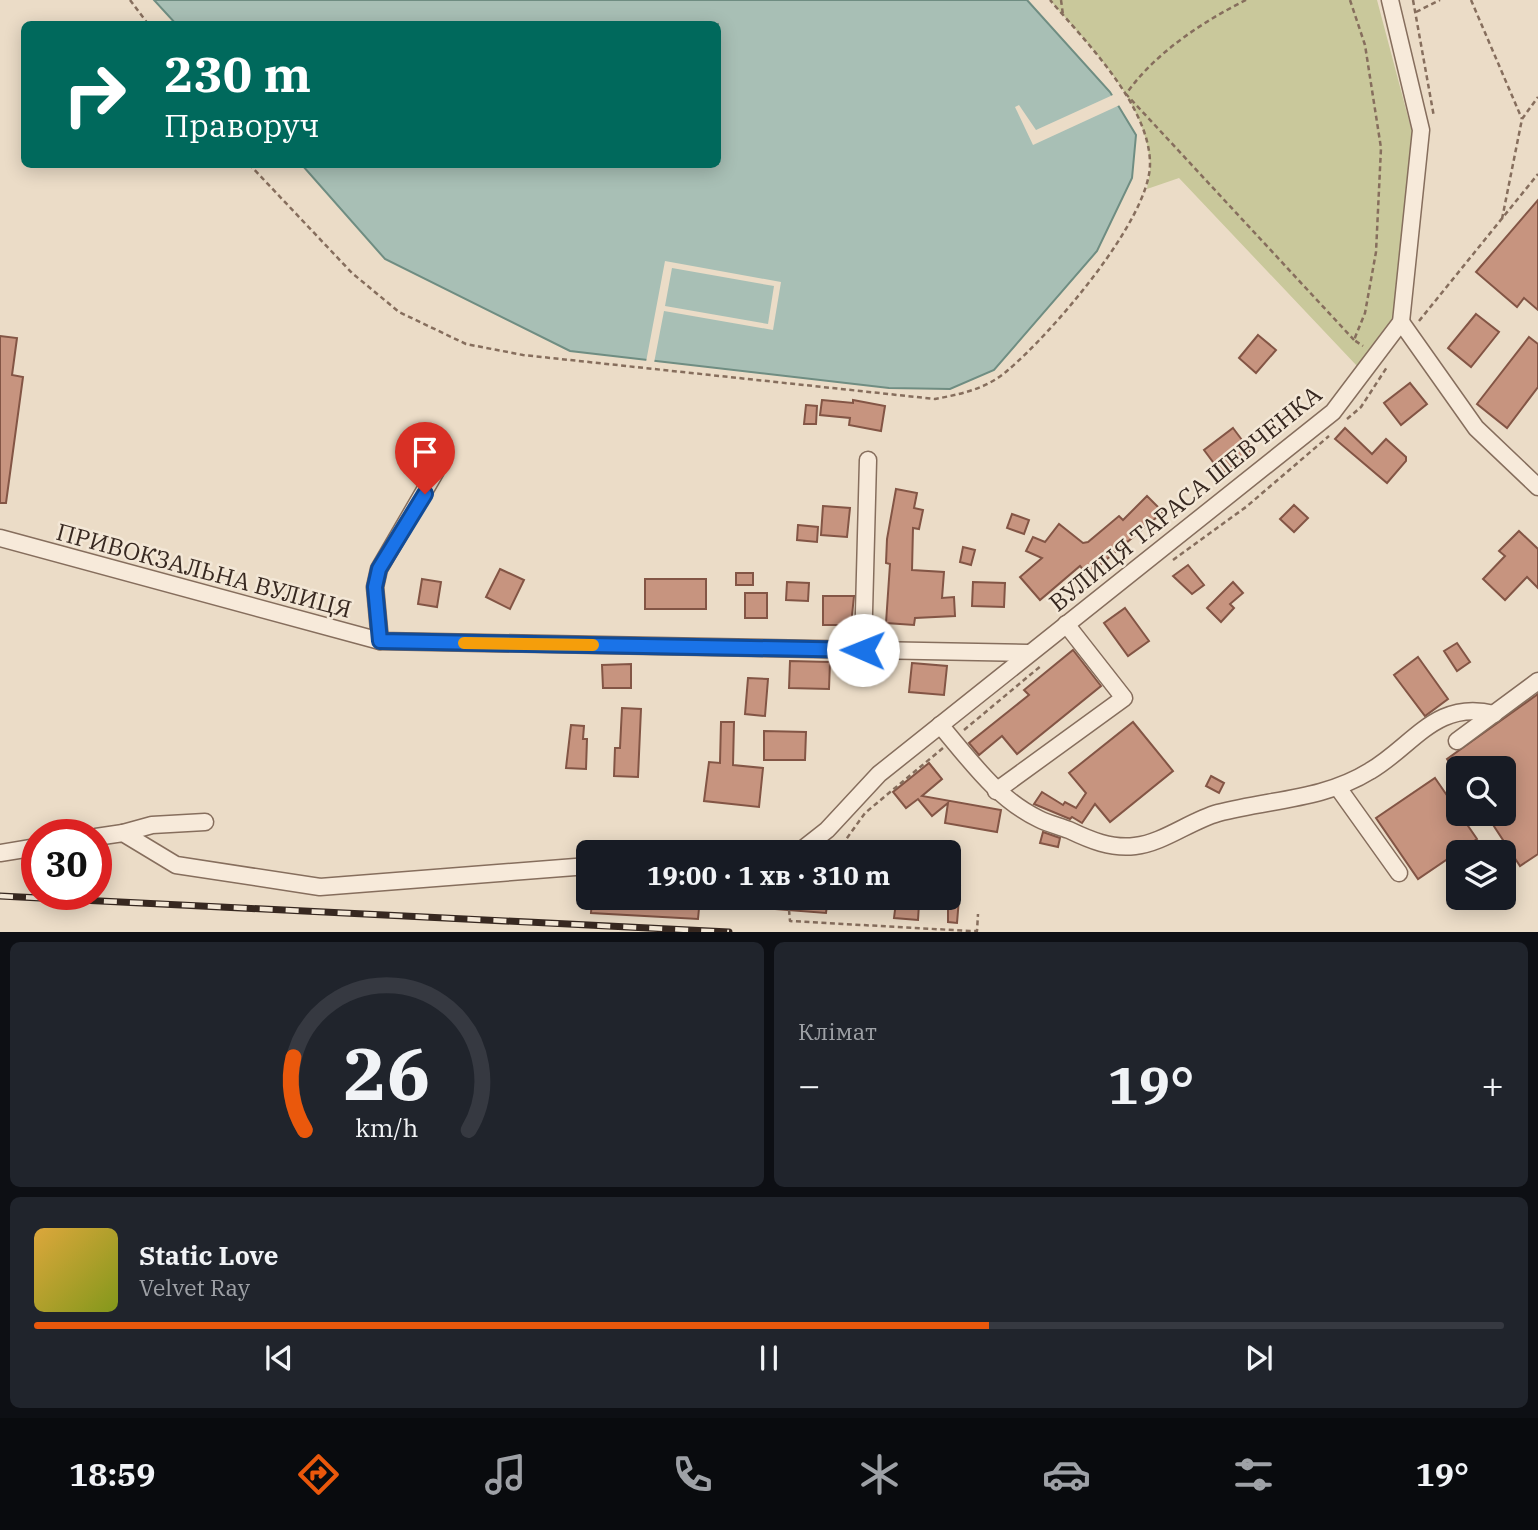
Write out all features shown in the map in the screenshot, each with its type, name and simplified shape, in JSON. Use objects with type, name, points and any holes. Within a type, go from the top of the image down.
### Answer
[{"type":"street","points":[[1390,0],[1421,130],[1401,322],[1476,428],[1538,486]]},
{"type":"street","name":"ВУЛИЦЯ ТАРАСА ШЕВЧЕНКА","points":[[815,840],[828,830],[879,774],[1333,412],[1401,322]]},
{"type":"street","points":[[863,650],[868,460]]},
{"type":"street","points":[[380,641],[375,587],[379,569],[436,471]]},
{"type":"street","name":"ПРИВОКЗАЛЬНА ВУЛИЦЯ","points":[[0,538],[380,641],[1028,653]]},
{"type":"street","points":[[996,791],[1124,698],[1066,624]]},
{"type":"street","points":[[1457,741],[1538,681]]},
{"type":"street","points":[[940,725],[996,791],[1040,820],[1094,841],[1118,847],[1138,846],[1219,813],[1339,789],[1373,769],[1425,726],[1437,720],[1476,709],[1494,714]]},
{"type":"street","points":[[1339,789],[1399,873]]},
{"type":"street","points":[[112,835],[152,825],[205,822]]},
{"type":"street","points":[[122,833],[176,866],[320,887],[576,867]]},
{"type":"street","points":[[0,853],[21,850]]},
{"type":"path","points":[[130,0],[146,21]]},
{"type":"path","points":[[1050,0],[1126,94],[1354,340],[1375,355]]},
{"type":"path","points":[[1061,0],[1063,15]]},
{"type":"path","points":[[1126,94],[1138,76],[1191,32],[1246,0]]},
{"type":"path","points":[[1350,0],[1365,45],[1381,148],[1376,252],[1365,313],[1354,340]]},
{"type":"path","points":[[1416,12],[1440,0]]},
{"type":"path","points":[[1471,0],[1522,119]]},
{"type":"path","points":[[253,168],[352,272],[399,312],[466,344],[523,355],[935,399],[974,391],[1007,372],[1050,328],[1105,263],[1147,189],[1150,163],[1140,120],[1126,94]]},
{"type":"path","points":[[1501,220],[1522,119],[1538,97]]},
{"type":"path","points":[[789,910],[790,921],[970,932],[977,931],[978,914]]},
{"type":"green space","points":[[1050,0],[1377,0],[1412,132],[1393,317],[1357,366],[1179,178],[1147,189],[1150,162],[1138,117],[1113,75]]},
{"type":"shaded area","points":[[154,0],[1027,0],[1110,92],[1136,135],[1132,178],[1097,251],[994,370],[950,389],[889,388],[570,351],[385,259],[305,168],[721,168],[721,21],[173,21]]},
{"type":"pier","points":[[1115,94],[1122,104],[1033,145],[1015,107],[1019,105],[1036,130]]},
{"type":"pier","points":[[665,261],[781,282],[773,330],[664,311],[654,363],[646,362]],"holes":[[[672,268],[774,286],[768,324],[665,306]]]},
{"type":"building","points":[[1538,200],[1538,310],[1524,298],[1517,307],[1476,272]]},
{"type":"building","points":[[1476,314],[1499,332],[1471,367],[1448,348]]},
{"type":"building","points":[[1258,335],[1276,350],[1256,373],[1239,358]]},
{"type":"building","points":[[0,336],[17,338],[12,375],[23,377],[6,503],[0,503]]},
{"type":"building","points":[[1529,337],[1538,344],[1538,387],[1507,428],[1477,404]]},
{"type":"building","points":[[1410,383],[1427,404],[1401,425],[1384,403]]},
{"type":"building","points":[[822,400],[853,403],[853,400],[885,406],[881,431],[849,425],[850,418],[820,415]]},
{"type":"building","points":[[806,405],[817,406],[816,424],[804,424]]},
{"type":"building","points":[[1233,428],[1251,452],[1222,474],[1204,450]]},
{"type":"building","points":[[1345,428],[1372,454],[1386,439],[1406,457],[1406,461],[1387,483],[1335,439]]},
{"type":"building","points":[[896,489],[917,493],[914,508],[923,510],[919,529],[913,528],[912,570],[944,572],[942,598],[954,597],[955,616],[915,618],[914,625],[886,623],[890,564],[886,563],[887,539]]},
{"type":"building","points":[[1147,496],[1163,512],[1088,575],[1080,566],[1040,600],[1020,577],[1042,558],[1026,551],[1033,537],[1045,542],[1059,524],[1083,543],[1088,542],[1119,516],[1123,520]]},
{"type":"building","points":[[1294,505],[1308,518],[1294,532],[1280,519]]},
{"type":"building","points":[[823,506],[850,508],[847,537],[821,535]]},
{"type":"building","points":[[1012,514],[1029,520],[1024,534],[1007,528]]},
{"type":"building","points":[[798,525],[818,527],[817,542],[797,540]]},
{"type":"building","points":[[1519,531],[1538,549],[1538,588],[1527,577],[1505,600],[1483,579],[1505,556],[1499,551]]},
{"type":"building","points":[[963,547],[975,550],[971,565],[960,562]]},
{"type":"building","points":[[1188,565],[1204,585],[1192,594],[1173,576]]},
{"type":"building","points":[[500,569],[524,580],[510,609],[486,597]]},
{"type":"building","points":[[736,573],[753,573],[753,585],[736,585]]},
{"type":"building","points":[[422,579],[441,582],[437,607],[418,604]]},
{"type":"building","points":[[645,579],[706,579],[706,609],[645,609]]},
{"type":"building","points":[[787,582],[809,583],[808,601],[786,600]]},
{"type":"building","points":[[973,582],[1005,583],[1004,607],[972,606]]},
{"type":"building","points":[[1233,582],[1243,593],[1230,604],[1234,608],[1221,622],[1207,608]]},
{"type":"building","points":[[745,593],[767,593],[767,618],[745,618]]},
{"type":"building","points":[[823,596],[854,596],[851,625],[823,625]]},
{"type":"building","points":[[1125,608],[1149,641],[1128,656],[1104,623]]},
{"type":"building","points":[[1457,643],[1470,662],[1457,671],[1444,651]]},
{"type":"building","points":[[1073,650],[1101,686],[1017,754],[1002,736],[979,755],[969,743],[1029,695],[1024,690]]},
{"type":"building","points":[[1418,657],[1448,699],[1425,716],[1394,675]]},
{"type":"building","points":[[790,661],[830,662],[829,689],[789,688]]},
{"type":"building","points":[[912,663],[947,666],[944,695],[909,692]]},
{"type":"building","points":[[631,664],[631,688],[603,688],[602,665]]},
{"type":"building","points":[[748,678],[768,679],[765,716],[745,714]]},
{"type":"building","points":[[1538,694],[1538,854],[1520,866],[1516,860],[1516,840],[1503,840],[1494,826],[1516,826],[1516,756],[1451,756]]},
{"type":"building","points":[[622,708],[641,709],[638,777],[614,776],[615,748],[620,748]]},
{"type":"building","points":[[721,722],[734,722],[733,765],[763,768],[759,807],[704,801],[709,762],[720,763]]},
{"type":"building","points":[[1133,722],[1173,771],[1110,822],[1095,804],[1082,823],[1034,804],[1042,792],[1063,805],[1065,802],[1076,808],[1086,793],[1069,773]]},
{"type":"building","points":[[571,725],[584,726],[583,739],[587,739],[586,769],[566,768]]},
{"type":"building","points":[[764,731],[806,732],[805,760],[764,760]]},
{"type":"building","points":[[929,763],[942,779],[922,796],[1001,810],[997,832],[945,823],[948,803],[932,816],[918,799],[906,808],[893,792]]},
{"type":"building","points":[[1211,776],[1224,783],[1219,793],[1206,786]]},
{"type":"building","points":[[1435,778],[1446,794],[1446,826],[1468,826],[1477,839],[1446,840],[1446,860],[1418,879],[1376,818]]},
{"type":"building","points":[[1043,832],[1060,838],[1058,847],[1040,843]]},
{"type":"building","points":[[591,910],[699,910],[698,919],[591,913]]},
{"type":"building","points":[[788,910],[826,910],[826,913]]},
{"type":"building","points":[[895,910],[919,910],[918,920],[894,918]]},
{"type":"building","points":[[948,910],[958,910],[957,923],[948,922]]},
{"type":"railway","points":[[0,896],[729,932]]},
{"type":"slow traffic","points":[[464,643],[593,645]]},
{"type":"route","points":[[425,494],[379,569],[375,587],[380,641],[863,650]]}]
